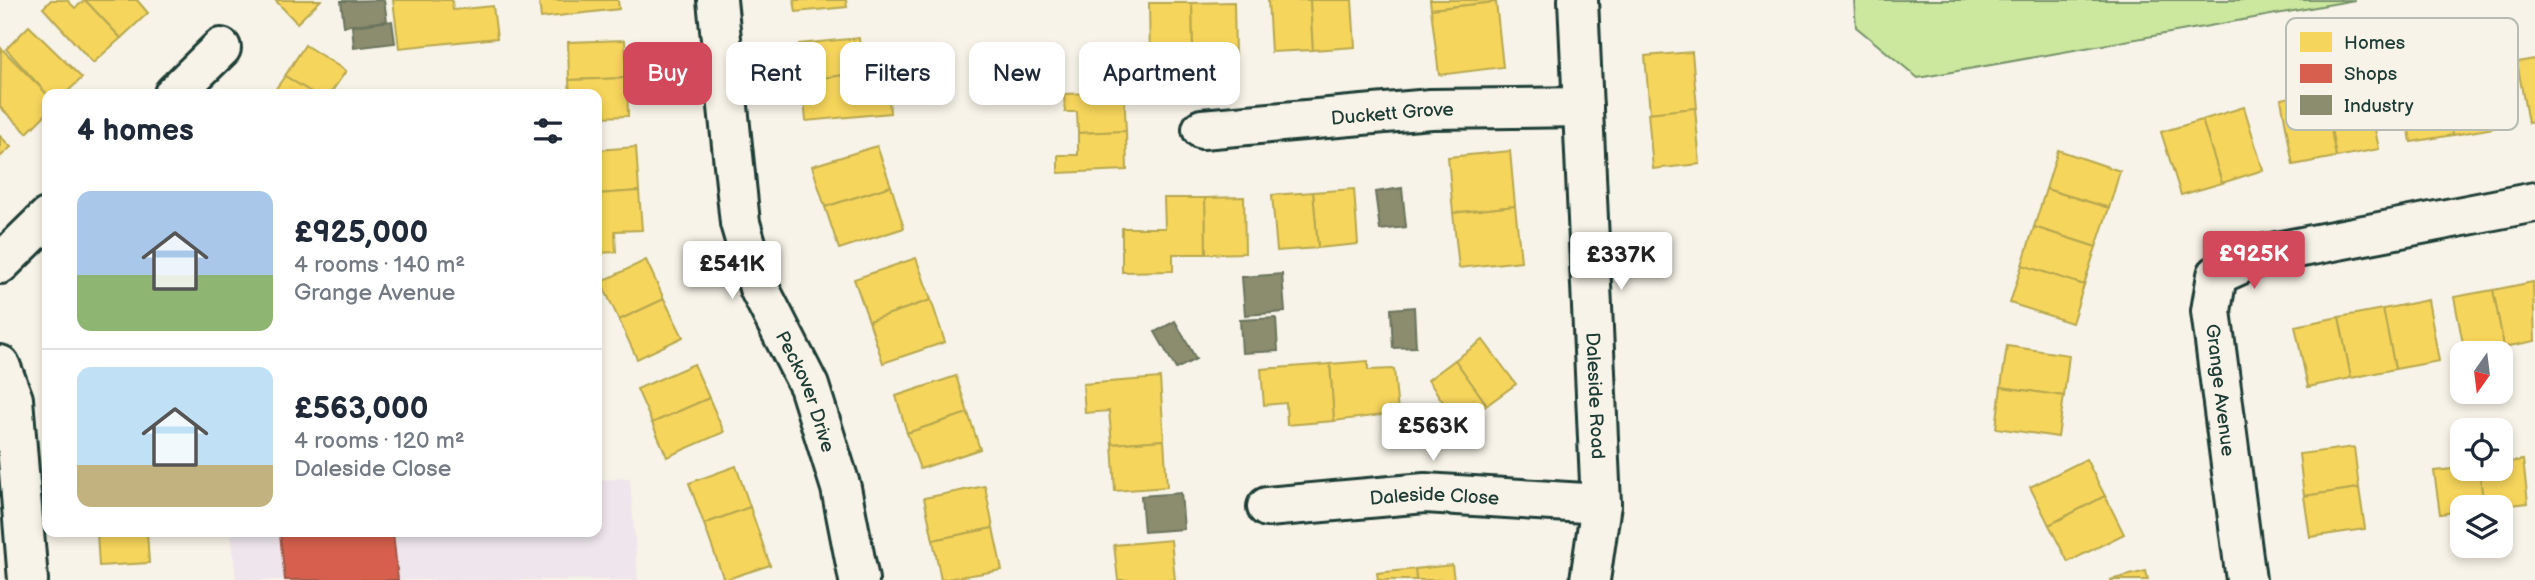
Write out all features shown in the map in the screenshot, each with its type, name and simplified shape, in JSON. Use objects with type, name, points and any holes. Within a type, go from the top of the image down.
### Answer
[{"type":"street","name":"Peckover Drive","points":[[717,0],[740,223],[759,288],[809,386],[841,488],[859,580]]},
{"type":"street","name":"Daleside Road","points":[[1578,0],[1601,504],[1590,580]]},
{"type":"street","points":[[179,89],[221,48]]},
{"type":"street","name":"Duckett Grove","points":[[1202,129],[1431,108],[1583,107]]},
{"type":"street","name":"Grange Avenue","points":[[2246,580],[2211,311],[2217,275],[2262,256],[2535,202]]},
{"type":"street","points":[[0,264],[42,223]]},
{"type":"street","points":[[0,365],[13,399],[28,580]]},
{"type":"street","name":"Daleside Close","points":[[1266,507],[1425,493],[1601,504]]},
{"type":"shaded area","points":[[630,478],[638,580],[236,580],[232,537],[602,537],[602,480]]},
{"type":"green space","points":[[1854,0],[2355,0],[1918,78],[1856,27]]},
{"type":"building: Homes","points":[[51,0],[67,0],[75,8],[85,0],[121,38],[93,63],[43,8]]},
{"type":"building: Homes","points":[[85,0],[137,0],[148,13],[121,38]]},
{"type":"building: Homes","points":[[275,0],[321,0],[297,23]]},
{"type":"building: Homes","points":[[393,0],[452,0],[453,10],[493,6],[497,38],[399,48]]},
{"type":"building: Homes","points":[[539,0],[618,0],[619,9],[541,18]]},
{"type":"building: Homes","points":[[794,0],[846,0],[847,7],[796,12]]},
{"type":"building: Homes","points":[[1268,0],[1310,0],[1313,50],[1271,52]]},
{"type":"building: Homes","points":[[1310,0],[1352,0],[1355,47],[1313,50]]},
{"type":"building: Homes","points":[[1430,0],[1496,0],[1496,2],[1431,9]]},
{"type":"building: Homes","points":[[1234,2],[1235,42],[1193,42],[1192,3]]},
{"type":"building: Homes","points":[[1496,2],[1503,67],[1439,75],[1431,9]]},
{"type":"building: Homes","points":[[1149,3],[1192,3],[1193,42],[1150,42]]},
{"type":"building: Homes","points":[[29,26],[82,78],[70,89],[42,89],[6,49]]},
{"type":"building: Homes","points":[[859,38],[859,42],[840,42],[840,76],[826,77],[826,42],[819,42]]},
{"type":"building: Homes","points":[[625,40],[623,78],[569,80],[568,42]]},
{"type":"building: Homes","points":[[305,45],[346,71],[333,89],[306,89],[285,76]]},
{"type":"building: Homes","points":[[1,48],[42,89],[42,118],[27,133],[0,107]]},
{"type":"building: Homes","points":[[1692,52],[1697,108],[1650,113],[1645,56]]},
{"type":"building: Homes","points":[[2535,59],[2535,122],[2528,123],[2518,62]]},
{"type":"building: Homes","points":[[285,76],[306,89],[276,89]]},
{"type":"building: Homes","points":[[840,76],[840,105],[889,105],[890,113],[806,121],[804,105],[826,105],[826,77]]},
{"type":"building: Homes","points":[[623,78],[623,105],[628,105],[628,116],[602,117],[602,89],[570,89],[569,80]]},
{"type":"building: Homes","points":[[1065,94],[1079,94],[1079,105],[1125,105],[1126,131],[1078,133],[1077,112],[1065,112]]},
{"type":"building: Homes","points":[[2286,98],[2286,126],[2281,99]]},
{"type":"building: Homes","points":[[2244,107],[2263,170],[2222,183],[2202,120]]},
{"type":"building: Homes","points":[[1695,108],[1700,164],[1653,169],[1648,113]]},
{"type":"building: Homes","points":[[2202,120],[2222,183],[2181,195],[2161,132]]},
{"type":"building: Homes","points":[[2287,130],[2331,130],[2336,157],[2293,165]]},
{"type":"building: Homes","points":[[2331,130],[2375,130],[2379,149],[2336,157]]},
{"type":"building: Homes","points":[[2409,130],[2452,130],[2453,135],[2411,142]]},
{"type":"building: Homes","points":[[2452,130],[2482,130],[2453,135]]},
{"type":"building: Homes","points":[[1126,131],[1127,170],[1058,173],[1058,155],[1078,155],[1078,133]]},
{"type":"building: Homes","points":[[0,136],[11,147],[0,157]]},
{"type":"building: Homes","points":[[877,146],[891,186],[825,207],[812,166]]},
{"type":"building: Homes","points":[[636,147],[639,191],[602,194],[602,150]]},
{"type":"building: Homes","points":[[2058,150],[2120,171],[2109,208],[2046,189]]},
{"type":"building: Homes","points":[[1510,151],[1515,206],[1453,213],[1448,157]]},
{"type":"building: Homes","points":[[891,186],[904,228],[839,249],[825,207]]},
{"type":"building: Homes","points":[[1354,189],[1358,244],[1318,248],[1313,192]]},
{"type":"building: Homes","points":[[2046,189],[2109,208],[2096,247],[2034,227]]},
{"type":"building: Homes","points":[[639,191],[642,230],[615,231],[616,252],[602,253],[602,194]]},
{"type":"building: Homes","points":[[1313,192],[1318,248],[1277,251],[1272,195]]},
{"type":"building: Homes","points":[[1244,197],[1245,253],[1206,254],[1205,198]]},
{"type":"building: Homes","points":[[1164,198],[1205,198],[1206,254],[1173,254],[1173,271],[1122,272],[1122,228],[1165,228]]},
{"type":"building: Homes","points":[[1515,206],[1521,261],[1459,268],[1453,213]]},
{"type":"building: Homes","points":[[2034,227],[2096,247],[2084,285],[2022,265]]},
{"type":"building: Homes","points":[[916,258],[931,300],[869,321],[854,279]]},
{"type":"building: Homes","points":[[646,260],[664,299],[619,320],[602,282]]},
{"type":"building: Homes","points":[[2022,265],[2084,285],[2072,323],[2010,303]]},
{"type":"building: Homes","points":[[2533,282],[2535,341],[2513,345],[2513,341],[2503,341],[2493,290]]},
{"type":"building: Homes","points":[[2493,290],[2503,341],[2462,341],[2454,297]]},
{"type":"building: Homes","points":[[664,299],[683,337],[637,359],[619,320]]},
{"type":"building: Homes","points":[[931,300],[945,342],[883,363],[869,321]]},
{"type":"building: Homes","points":[[2428,300],[2439,361],[2395,369],[2383,309]]},
{"type":"building: Homes","points":[[2383,309],[2395,369],[2351,378],[2339,317]]},
{"type":"building: Homes","points":[[2339,317],[2351,378],[2308,387],[2295,326]]},
{"type":"building: Homes","points":[[1483,340],[1516,384],[1487,405],[1455,360]]},
{"type":"building: Homes","points":[[2007,346],[2069,355],[2064,396],[2001,387]]},
{"type":"building: Homes","points":[[1455,360],[1487,405],[1459,425],[1428,380]]},
{"type":"building: Homes","points":[[1368,361],[1368,370],[1394,369],[1398,413],[1334,421],[1330,364]]},
{"type":"building: Homes","points":[[694,364],[709,398],[652,423],[637,389]]},
{"type":"building: Homes","points":[[1330,364],[1334,421],[1287,425],[1286,403],[1264,405],[1261,369]]},
{"type":"building: Homes","points":[[956,376],[968,413],[907,433],[896,396]]},
{"type":"building: Homes","points":[[1160,378],[1164,440],[1112,444],[1109,411],[1085,413],[1083,384]]},
{"type":"building: Homes","points":[[2001,387],[2064,396],[2058,437],[1996,428]]},
{"type":"building: Homes","points":[[709,398],[724,432],[667,457],[652,423]]},
{"type":"building: Homes","points":[[968,413],[980,449],[920,469],[907,433]]},
{"type":"building: Homes","points":[[1164,440],[1167,487],[1115,491],[1112,444]]},
{"type":"building: Homes","points":[[2354,447],[2359,488],[2304,496],[2299,454]]},
{"type":"building: Homes","points":[[2086,459],[2105,496],[2049,525],[2030,487]]},
{"type":"building: Homes","points":[[2523,460],[2528,503],[2513,505],[2513,495],[2482,495],[2481,481],[2513,481],[2513,461]]},
{"type":"building: Homes","points":[[736,466],[750,507],[704,524],[689,483]]},
{"type":"building: Homes","points":[[2450,469],[2450,481],[2481,481],[2482,495],[2450,495],[2450,513],[2440,514],[2434,471]]},
{"type":"building: Homes","points":[[985,486],[993,528],[933,540],[924,498]]},
{"type":"building: Homes","points":[[2359,488],[2365,529],[2310,537],[2304,496]]},
{"type":"building: Homes","points":[[2105,496],[2124,534],[2068,562],[2049,525]]},
{"type":"building: Homes","points":[[750,507],[770,565],[724,580],[704,524]]},
{"type":"building: Homes","points":[[993,528],[1002,570],[941,580],[933,540]]},
{"type":"building: Homes","points":[[97,537],[147,537],[149,563],[99,566]]},
{"type":"building: Homes","points":[[1171,540],[1175,580],[1118,580],[1114,545]]},
{"type":"building: Homes","points":[[1452,565],[1454,580],[1416,580],[1415,569]]},
{"type":"building: Homes","points":[[1415,569],[1416,580],[1378,580],[1377,573]]},
{"type":"building: Homes","points":[[2146,571],[2148,580],[2110,580]]},
{"type":"building: Shops","points":[[280,537],[394,537],[398,580],[285,580]]},
{"type":"building: Industry","points":[[384,0],[387,21],[344,26],[341,1]]},
{"type":"building: Industry","points":[[392,21],[395,43],[354,48],[352,26]]},
{"type":"building: Industry","points":[[1402,188],[1406,227],[1380,230],[1375,192]]},
{"type":"building: Industry","points":[[1282,274],[1285,312],[1245,315],[1242,277]]},
{"type":"building: Industry","points":[[1414,307],[1416,347],[1393,348],[1391,309]]},
{"type":"building: Industry","points":[[1276,318],[1278,351],[1242,353],[1240,320]]},
{"type":"building: Industry","points":[[1175,321],[1196,359],[1176,369],[1155,332]]},
{"type":"building: Industry","points":[[1181,493],[1184,529],[1144,532],[1141,496]]}]
